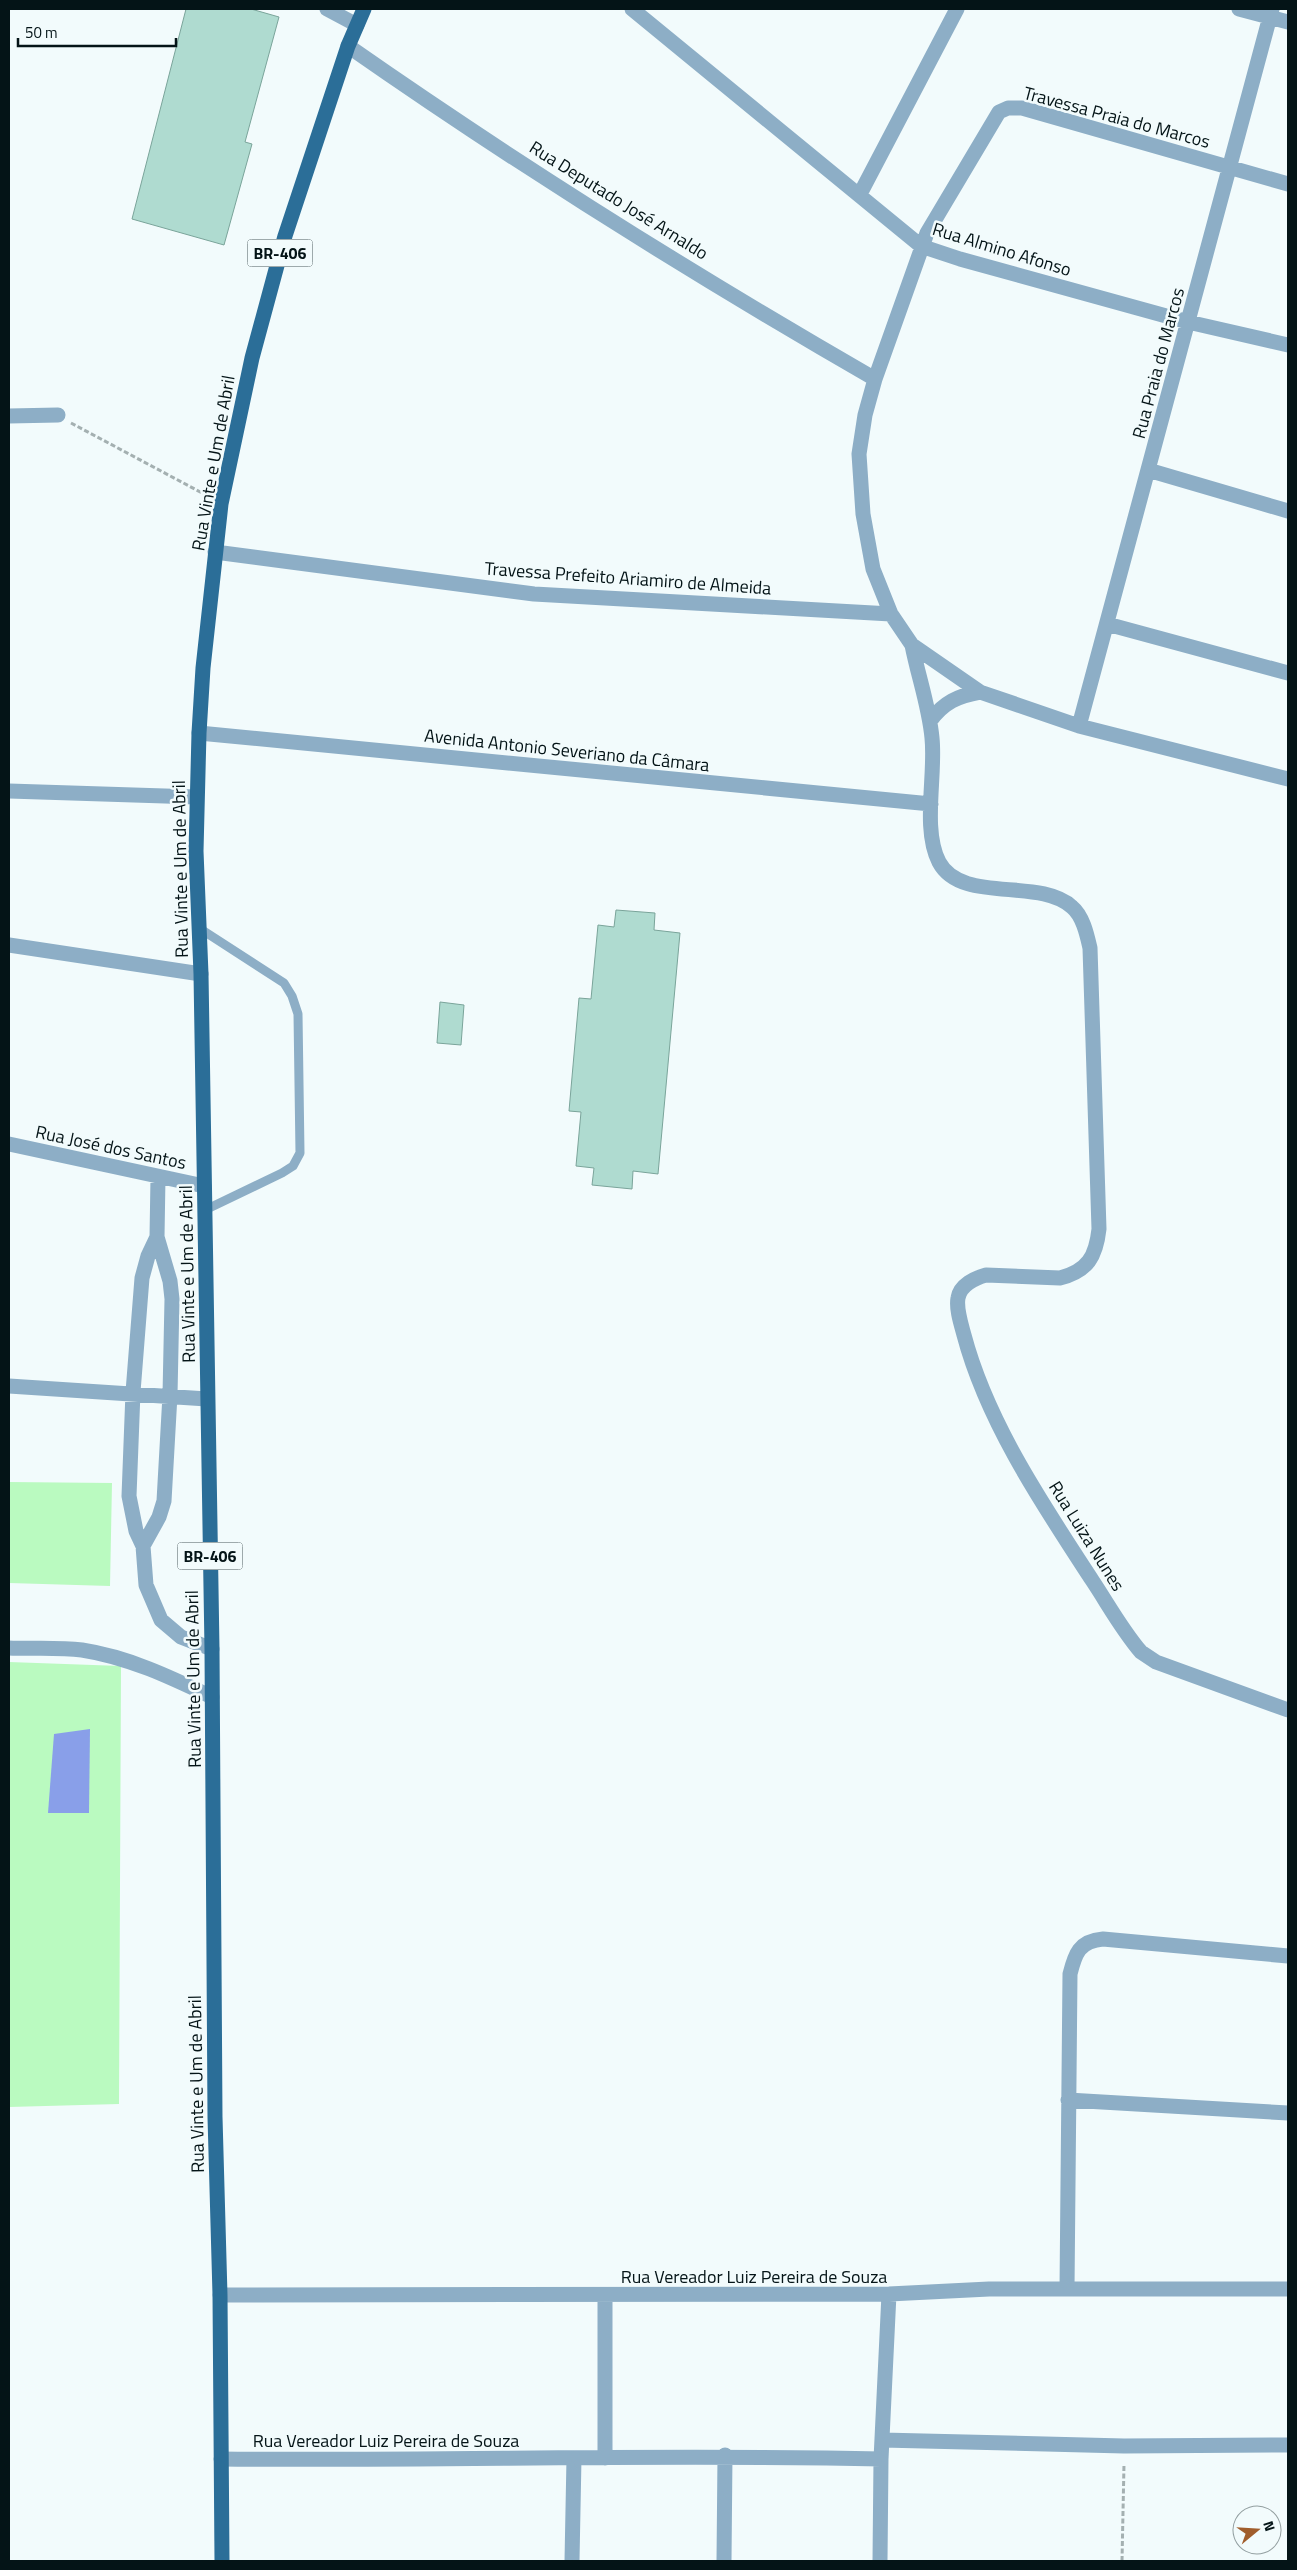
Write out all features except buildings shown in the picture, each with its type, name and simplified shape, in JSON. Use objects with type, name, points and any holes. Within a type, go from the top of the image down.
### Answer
[{"type":"main road","name":"Rua Vinte e Um de Abril","points":[[222,2561],[220,2295],[215,2107],[212,1649],[203,1211],[201,974],[196,797],[199,734],[221,504],[252,358],[285,236],[348,46],[364,9]]},
{"type":"street","points":[[327,9],[357,25]]},
{"type":"street","name":"Rua Almino Afonso","points":[[632,9],[860,194],[921,246],[960,259],[1188,322],[1288,345]]},
{"type":"street","points":[[860,194],[957,9]]},
{"type":"street","points":[[1239,9],[1271,13],[1288,22]]},
{"type":"street","name":"Rua Praia do Marcos","points":[[1079,726],[1271,13]]},
{"type":"street","name":"Rua Deputado José Arnaldo","points":[[348,46],[543,176],[786,328],[874,378]]},
{"type":"street","name":"Travessa Praia do Marcos","points":[[921,246],[946,197],[992,123],[999,112],[1008,108],[1022,108],[1288,184]]},
{"type":"street","points":[[921,246],[874,378],[865,415],[859,454],[863,514],[873,568],[891,614],[912,645],[930,721],[934,769],[931,804]]},
{"type":"street","points":[[9,416],[58,415]]},
{"type":"street","points":[[1148,470],[1288,511]]},
{"type":"street","name":"Travessa Prefeito Ariamiro de Almeida","points":[[215,552],[534,594],[891,614]]},
{"type":"street","points":[[1107,624],[1288,673]]},
{"type":"street","points":[[912,645],[980,692],[1079,726],[1288,779]]},
{"type":"street","points":[[930,721],[946,702],[964,695],[980,692]]},
{"type":"street","name":"Avenida Antonio Severiano da Câmara","points":[[199,734],[931,804]]},
{"type":"street","points":[[9,791],[196,797]]},
{"type":"street","name":"Rua Luiza Nunes","points":[[931,804],[932,836],[939,862],[947,873],[974,885],[1044,894],[1060,898],[1073,907],[1086,932],[1090,948],[1099,1229],[1097,1248],[1089,1261],[1079,1271],[1069,1276],[1060,1278],[986,1275],[977,1278],[962,1288],[958,1298],[958,1308],[971,1360],[1008,1443],[1048,1512],[1132,1641],[1149,1659],[1288,1710]]},
{"type":"street","points":[[9,945],[201,974]]},
{"type":"street","name":"Rua José dos Santos","points":[[9,1144],[204,1186]]},
{"type":"street","points":[[143,1546],[159,1517],[164,1501],[170,1395],[172,1299],[170,1281],[157,1237],[158,1177]]},
{"type":"street","points":[[157,1237],[148,1256],[142,1278],[129,1496],[136,1531],[143,1546],[146,1584],[161,1620],[180,1637],[212,1649]]},
{"type":"street","points":[[9,1386],[134,1392],[207,1398]]},
{"type":"street","points":[[9,1648],[80,1650],[111,1656],[140,1665],[212,1697]]},
{"type":"street","points":[[1067,2289],[1070,1974],[1078,1949],[1090,1940],[1103,1939],[1288,1956]]},
{"type":"street","points":[[1068,2100],[1288,2113]]},
{"type":"street","name":"Rua Vereador Luiz Pereira de Souza","points":[[220,2295],[605,2296],[762,2293],[889,2294],[989,2289],[1288,2289]]},
{"type":"street","points":[[880,2561],[881,2459],[889,2294]]},
{"type":"street","points":[[605,2296],[605,2458]]},
{"type":"street","points":[[882,2440],[1124,2446],[1288,2445]]},
{"type":"street","points":[[724,2561],[725,2455]]},
{"type":"street","name":"Rua Vereador Luiz Pereira de Souza","points":[[221,2459],[605,2458],[725,2455],[881,2459]]},
{"type":"street","points":[[572,2561],[574,2458]]},
{"type":"lane","points":[[200,928],[284,984],[292,996],[298,1014],[300,1143],[300,1153],[293,1166],[203,1211]]},
{"type":"path","points":[[58,415],[221,504]]},
{"type":"path","points":[[1122,2561],[1124,2446]]},
{"type":"green space","points":[[9,1482],[112,1483],[110,1586],[9,1583]]},
{"type":"green space","points":[[9,1662],[121,1666],[119,2104],[9,2107]]},
{"type":"water","points":[[90,1729],[89,1813],[48,1813],[54,1734]]}]
